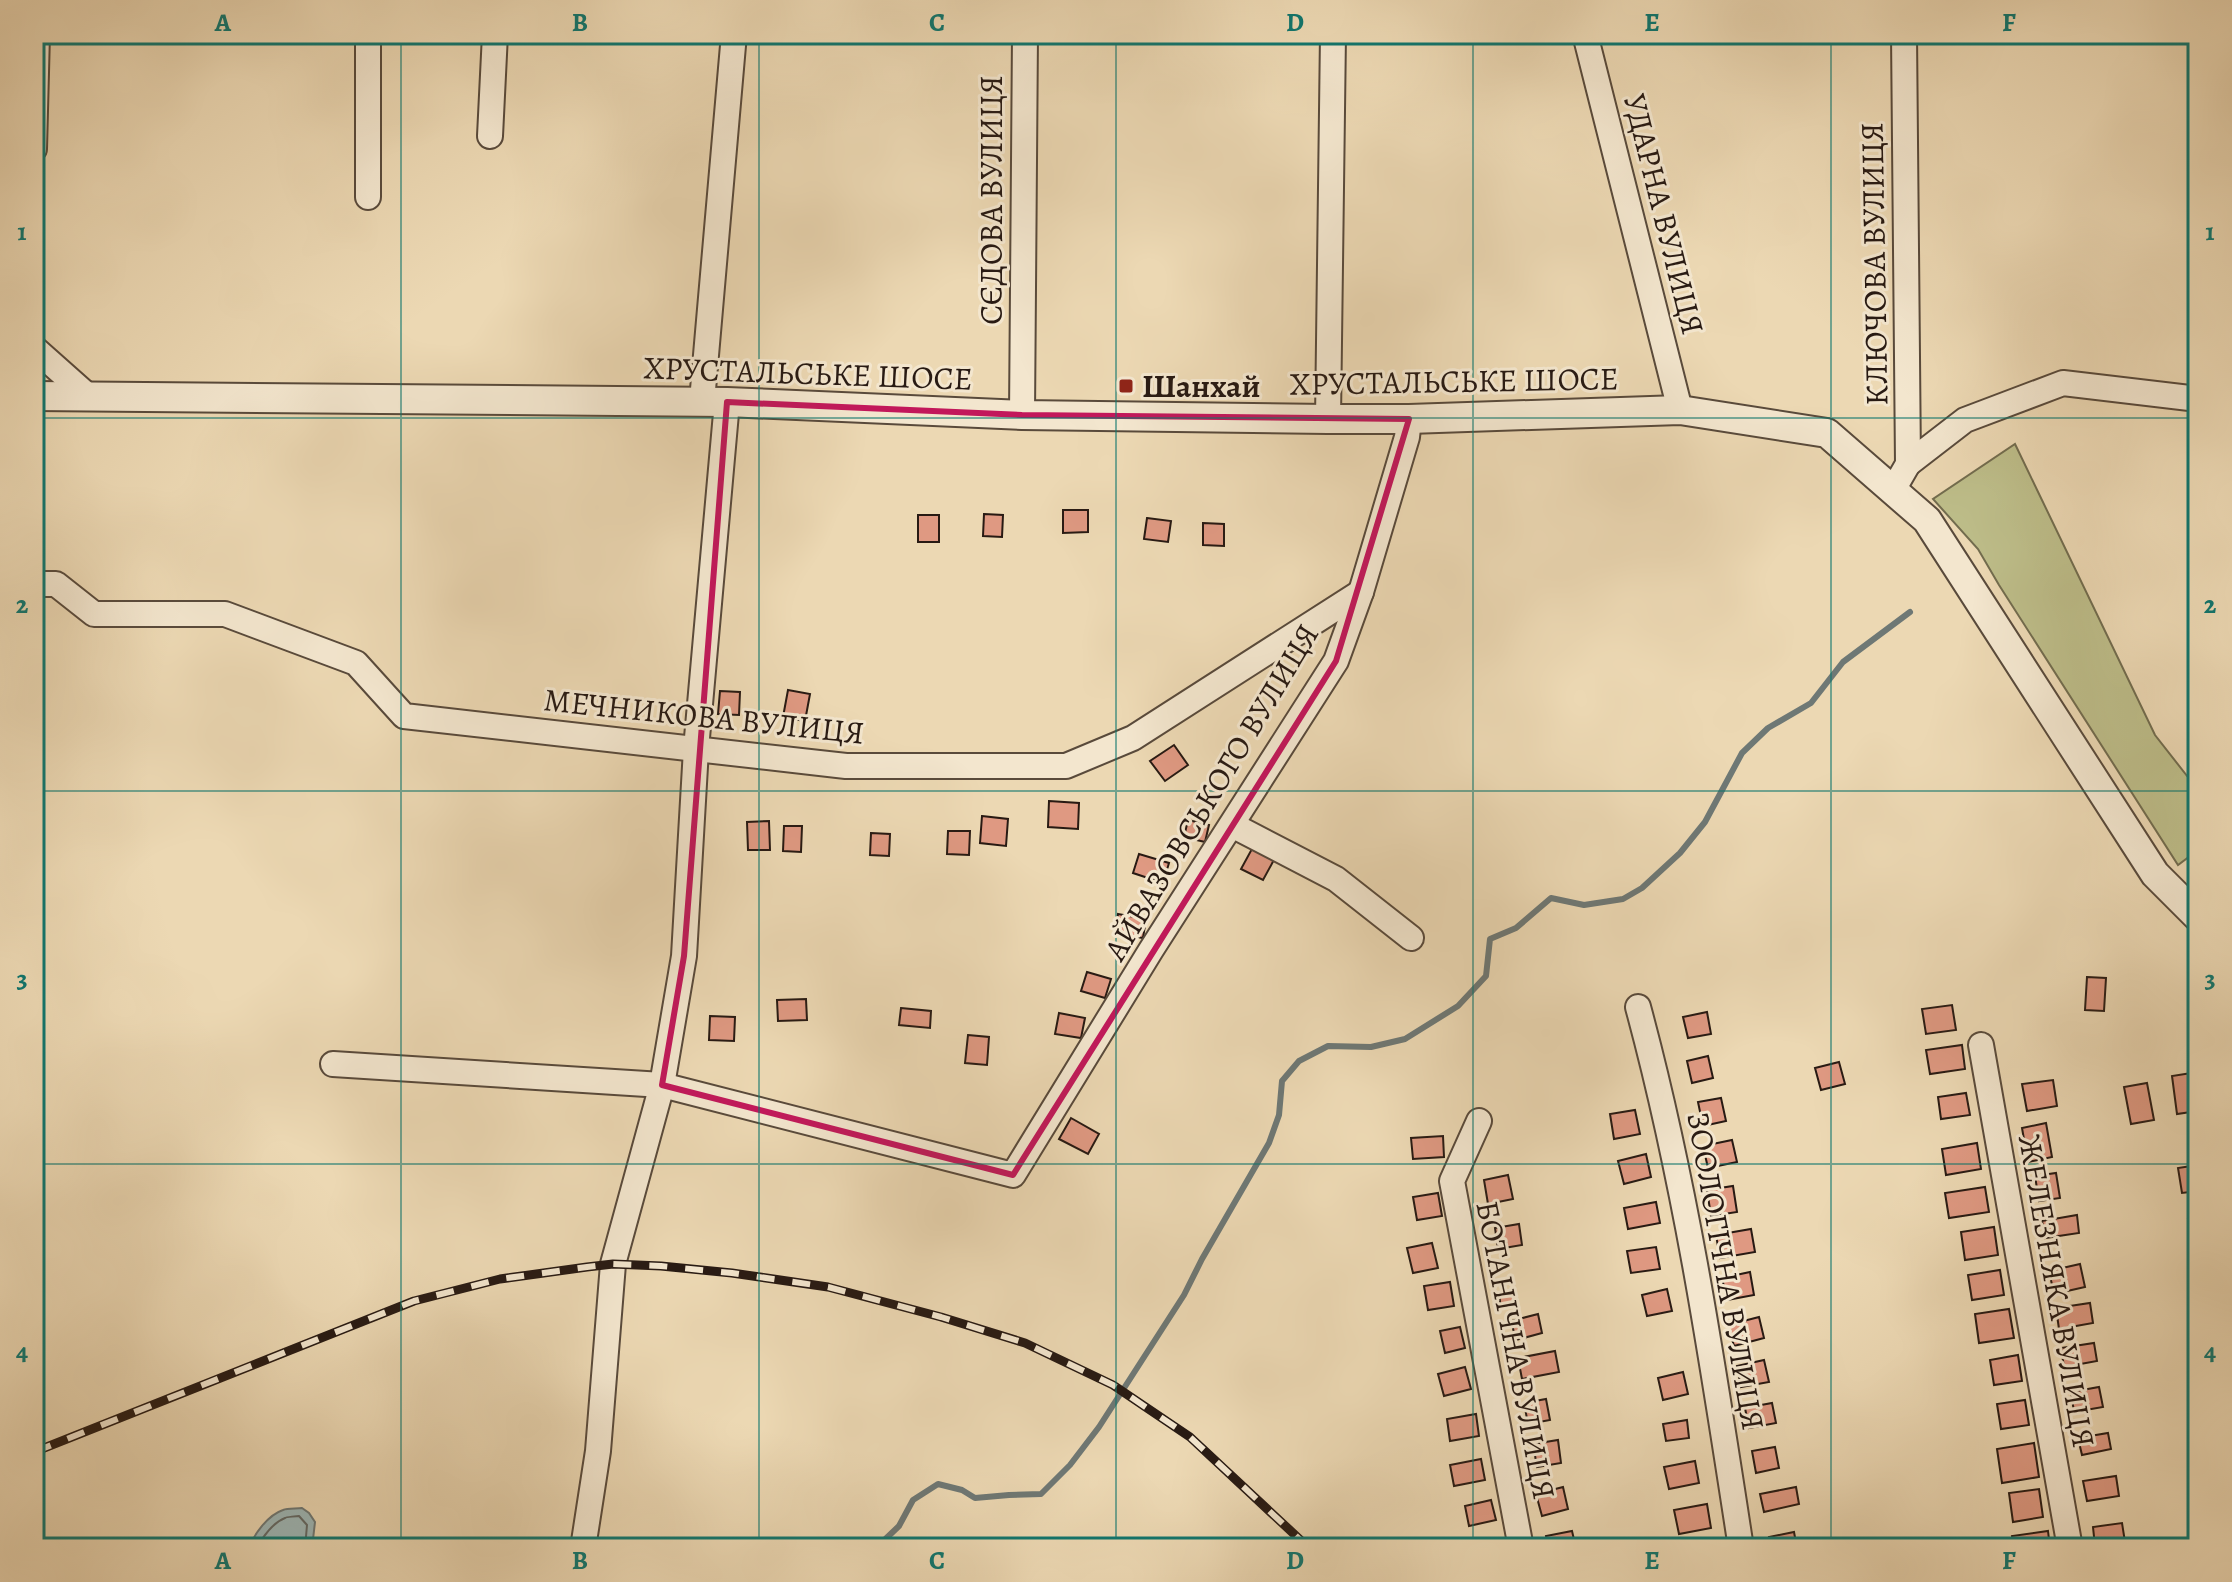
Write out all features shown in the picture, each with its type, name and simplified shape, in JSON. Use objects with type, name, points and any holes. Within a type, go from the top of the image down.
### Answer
[{"type":"street","points":[[34,149],[37,34]]},
{"type":"street","points":[[368,34],[368,197]]},
{"type":"street","points":[[490,136],[495,34]]},
{"type":"street","points":[[583,1548],[598,1451],[613,1264],[662,1085],[684,956],[734,34]]},
{"type":"street","name":"СЄДОВА ВУЛИЦЯ","points":[[1022,415],[1025,34]]},
{"type":"street","points":[[1328,419],[1333,34]]},
{"type":"street","name":"УДАРНА ВУЛИЦЯ","points":[[1585,34],[1680,410]]},
{"type":"street","name":"КЛЮЧОВА ВУЛИЦЯ","points":[[1904,34],[1908,464]]},
{"type":"street","points":[[34,348],[88,396]]},
{"type":"street","points":[[1893,490],[1908,464],[1965,420],[2063,383],[2198,399]]},
{"type":"street","name":"ХРУСТАЛЬСЬКЕ ШОСЕ","points":[[34,396],[714,401],[1022,415],[1328,419],[1680,410],[1827,433],[1927,520],[2155,874],[2198,917]]},
{"type":"street","name":"АЙВАЗОВСЬКОГО ВУЛИЦЯ","points":[[662,1085],[1013,1175],[1151,950],[1336,661],[1361,592],[1407,437],[1409,419]]},
{"type":"street","name":"МЕЧНИКОВА ВУЛИЦЯ","points":[[34,584],[56,584],[94,614],[225,614],[356,663],[404,716],[846,766],[1066,766],[1133,738],[1361,592]]},
{"type":"street","points":[[1232,825],[1336,879],[1411,938]]},
{"type":"street","name":"ЗООЛОГІЧНА ВУЛИЦЯ","points":[[1638,1007],[1656,1072],[1701,1292],[1741,1548]]},
{"type":"street","name":"ЖЕЛЕЗНЯКА ВУЛИЦЯ","points":[[1981,1045],[2070,1548]]},
{"type":"street","points":[[333,1064],[662,1085]]},
{"type":"street","name":"БОТАНІЧНА ВУЛИЦЯ","points":[[1479,1121],[1452,1181],[1521,1548]]},
{"type":"highlighted area","points":[[727,402],[1022,415],[1409,419],[1336,661],[1013,1175],[662,1085],[684,956]]},
{"type":"green space","points":[[2015,444],[2155,735],[2198,790],[2198,850],[2178,865],[1978,549],[1933,499]]},
{"type":"water","points":[[302,1508],[315,1522],[312,1548],[249,1548],[258,1531],[277,1512]]},
{"type":"building","points":[[1063,510],[1088,510],[1088,532],[1063,533]]},
{"type":"building","points":[[984,514],[1003,515],[1002,537],[983,536]]},
{"type":"building","points":[[918,515],[939,515],[939,542],[918,542]]},
{"type":"building","points":[[1147,518],[1171,521],[1168,542],[1144,539]]},
{"type":"building","points":[[1203,523],[1224,524],[1224,546],[1203,545]]},
{"type":"building","points":[[788,690],[810,694],[805,721],[783,717]]},
{"type":"building","points":[[720,691],[740,692],[739,715],[718,714]]},
{"type":"building","points":[[1174,745],[1188,765],[1165,781],[1150,761]]},
{"type":"building","points":[[1049,801],[1079,803],[1078,829],[1048,827]]},
{"type":"building","points":[[982,816],[1008,819],[1006,846],[980,843]]},
{"type":"building","points":[[1188,820],[1209,825],[1205,842],[1184,837]]},
{"type":"building","points":[[769,821],[770,850],[748,850],[747,822]]},
{"type":"building","points":[[784,826],[802,826],[801,852],[783,851]]},
{"type":"building","points":[[948,831],[970,831],[969,855],[947,854]]},
{"type":"building","points":[[871,833],[890,834],[889,856],[870,855]]},
{"type":"building","points":[[1253,847],[1275,858],[1263,880],[1241,869]]},
{"type":"building","points":[[1139,854],[1169,863],[1163,883],[1133,873]]},
{"type":"building","points":[[1118,914],[1146,919],[1143,938],[1115,933]]},
{"type":"building","points":[[1087,972],[1111,979],[1105,998],[1081,991]]},
{"type":"building","points":[[2087,977],[2106,978],[2104,1011],[2085,1010]]},
{"type":"building","points":[[806,999],[807,1020],[778,1021],[777,1000]]},
{"type":"building","points":[[1952,1005],[1956,1030],[1926,1034],[1922,1009]]},
{"type":"building","points":[[901,1008],[931,1011],[930,1028],[899,1025]]},
{"type":"building","points":[[1707,1012],[1711,1034],[1688,1038],[1683,1017]]},
{"type":"building","points":[[1059,1013],[1085,1018],[1081,1038],[1055,1034]]},
{"type":"building","points":[[710,1016],[735,1017],[734,1041],[709,1040]]},
{"type":"building","points":[[968,1035],[989,1037],[987,1065],[965,1063]]},
{"type":"building","points":[[1962,1045],[1965,1069],[1930,1074],[1926,1050]]},
{"type":"building","points":[[1708,1056],[1713,1078],[1692,1083],[1687,1061]]},
{"type":"building","points":[[1839,1062],[1845,1084],[1821,1090],[1815,1068]]},
{"type":"building","points":[[2198,1072],[2198,1111],[2177,1114],[2172,1076]]},
{"type":"building","points":[[2053,1080],[2057,1106],[2027,1111],[2022,1084]]},
{"type":"building","points":[[2147,1083],[2154,1120],[2131,1124],[2124,1087]]},
{"type":"building","points":[[1966,1093],[1970,1115],[1941,1119],[1938,1097]]},
{"type":"building","points":[[1721,1098],[1726,1121],[1703,1126],[1698,1102]]},
{"type":"building","points":[[1635,1110],[1640,1134],[1614,1139],[1610,1114]]},
{"type":"building","points":[[1071,1118],[1099,1134],[1088,1154],[1059,1139]]},
{"type":"building","points":[[2046,1123],[2052,1157],[2028,1162],[2022,1128]]},
{"type":"building","points":[[1443,1136],[1444,1157],[1413,1159],[1411,1138]]},
{"type":"building","points":[[1732,1140],[1737,1162],[1708,1168],[1703,1146]]},
{"type":"building","points":[[1977,1143],[1981,1169],[1946,1175],[1942,1149]]},
{"type":"building","points":[[1646,1154],[1651,1177],[1624,1184],[1618,1161]]},
{"type":"building","points":[[2198,1165],[2198,1191],[2182,1193],[2178,1168]]},
{"type":"building","points":[[2056,1173],[2060,1198],[2039,1201],[2035,1176]]},
{"type":"building","points":[[1508,1175],[1513,1199],[1488,1204],[1484,1180]]},
{"type":"building","points":[[1733,1186],[1737,1212],[1711,1216],[1707,1190]]},
{"type":"building","points":[[1985,1187],[1989,1212],[1949,1218],[1945,1193]]},
{"type":"building","points":[[1438,1193],[1442,1216],[1417,1220],[1413,1197]]},
{"type":"building","points":[[1656,1202],[1660,1223],[1628,1229],[1624,1208]]},
{"type":"building","points":[[2077,1215],[2079,1233],[2045,1238],[2042,1221]]},
{"type":"building","points":[[2198,1218],[2198,1247],[2191,1248],[2188,1219]]},
{"type":"building","points":[[1519,1224],[1522,1245],[1498,1249],[1495,1228]]},
{"type":"building","points":[[1994,1227],[1998,1255],[1965,1260],[1961,1232]]},
{"type":"building","points":[[1751,1229],[1755,1252],[1720,1258],[1716,1235]]},
{"type":"building","points":[[1432,1243],[1438,1268],[1413,1273],[1407,1248]]},
{"type":"building","points":[[1656,1247],[1660,1269],[1631,1273],[1627,1251]]},
{"type":"building","points":[[2080,1264],[2085,1287],[2054,1294],[2049,1271]]},
{"type":"building","points":[[2000,1270],[2004,1295],[1972,1300],[1968,1275]]},
{"type":"building","points":[[1750,1272],[1754,1295],[1727,1300],[1722,1278]]},
{"type":"building","points":[[2198,1275],[2198,1301],[2194,1301],[2191,1276]]},
{"type":"building","points":[[1450,1282],[1454,1306],[1428,1310],[1424,1286]]},
{"type":"building","points":[[1667,1289],[1672,1311],[1647,1316],[1642,1295]]},
{"type":"building","points":[[1515,1291],[1517,1306],[1501,1309],[1499,1293]]},
{"type":"building","points":[[2090,1303],[2093,1323],[2059,1329],[2056,1308]]},
{"type":"building","points":[[2009,1309],[2014,1338],[1979,1343],[1975,1314]]},
{"type":"building","points":[[1538,1314],[1542,1333],[1516,1340],[1511,1321]]},
{"type":"building","points":[[1759,1317],[1764,1338],[1734,1346],[1728,1325]]},
{"type":"building","points":[[2198,1323],[2198,1350],[2195,1350],[2192,1324]]},
{"type":"building","points":[[1460,1327],[1465,1348],[1445,1353],[1440,1331]]},
{"type":"building","points":[[2094,1343],[2097,1361],[2064,1367],[2061,1348]]},
{"type":"building","points":[[1555,1351],[1559,1372],[1522,1379],[1518,1358]]},
{"type":"building","points":[[2018,1355],[2022,1381],[1994,1385],[1990,1360]]},
{"type":"building","points":[[1764,1360],[1769,1382],[1741,1387],[1737,1366]]},
{"type":"building","points":[[1465,1367],[1471,1389],[1444,1396],[1438,1374]]},
{"type":"building","points":[[1683,1372],[1688,1394],[1663,1400],[1658,1378]]},
{"type":"building","points":[[2099,1387],[2103,1407],[2074,1412],[2071,1392]]},
{"type":"building","points":[[1546,1399],[1550,1420],[1528,1424],[1524,1403]]},
{"type":"building","points":[[2025,1400],[2029,1425],[2001,1429],[1997,1404]]},
{"type":"building","points":[[1772,1403],[1776,1423],[1749,1428],[1745,1408]]},
{"type":"building","points":[[1476,1414],[1479,1436],[1450,1441],[1447,1419]]},
{"type":"building","points":[[1687,1420],[1689,1438],[1666,1441],[1663,1424]]},
{"type":"building","points":[[2108,1433],[2111,1449],[2082,1455],[2078,1438]]},
{"type":"building","points":[[1558,1440],[1561,1463],[1537,1467],[1533,1444]]},
{"type":"building","points":[[2034,1443],[2039,1477],[2002,1483],[1997,1449]]},
{"type":"building","points":[[1775,1447],[1779,1468],[1756,1473],[1752,1451]]},
{"type":"building","points":[[1481,1459],[1485,1480],[1454,1486],[1450,1465]]},
{"type":"building","points":[[1695,1461],[1699,1483],[1669,1489],[1664,1467]]},
{"type":"building","points":[[2116,1476],[2119,1496],[2087,1501],[2083,1481]]},
{"type":"building","points":[[1563,1487],[1568,1509],[1542,1516],[1536,1494]]},
{"type":"building","points":[[1796,1487],[1799,1504],[1764,1512],[1760,1494]]},
{"type":"building","points":[[2039,1489],[2043,1517],[2013,1522],[2009,1493]]},
{"type":"building","points":[[1491,1500],[1496,1520],[1469,1526],[1465,1506]]},
{"type":"building","points":[[1707,1504],[1711,1528],[1679,1534],[1674,1510]]},
{"type":"building","points":[[2122,1523],[2125,1542],[2095,1546],[2093,1527]]},
{"type":"building","points":[[1572,1531],[1576,1548],[1548,1548],[1546,1536]]},
{"type":"building","points":[[2048,1531],[2050,1548],[2014,1548],[2012,1536]]},
{"type":"building","points":[[1794,1532],[1797,1548],[1771,1548],[1769,1537]]},
{"type":"waterway","points":[[876,1548],[899,1526],[913,1500],[938,1484],[962,1490],[975,1498],[1041,1494],[1070,1465],[1099,1427],[1184,1295],[1269,1143],[1279,1115],[1282,1081],[1299,1061],[1328,1046],[1371,1047],[1405,1039],[1458,1006],[1486,976],[1490,939],[1516,928],[1551,898],[1584,905],[1623,899],[1642,888],[1680,853],[1705,822],[1742,753],[1768,728],[1811,703],[1843,662],[1910,612]]},
{"type":"railway","points":[[34,1452],[414,1301],[500,1279],[613,1264],[661,1266],[828,1287],[1025,1343],[1113,1385],[1190,1437],[1309,1548]]},
{"type":"place","name":"Шанхай","points":[[1126,386]]}]
